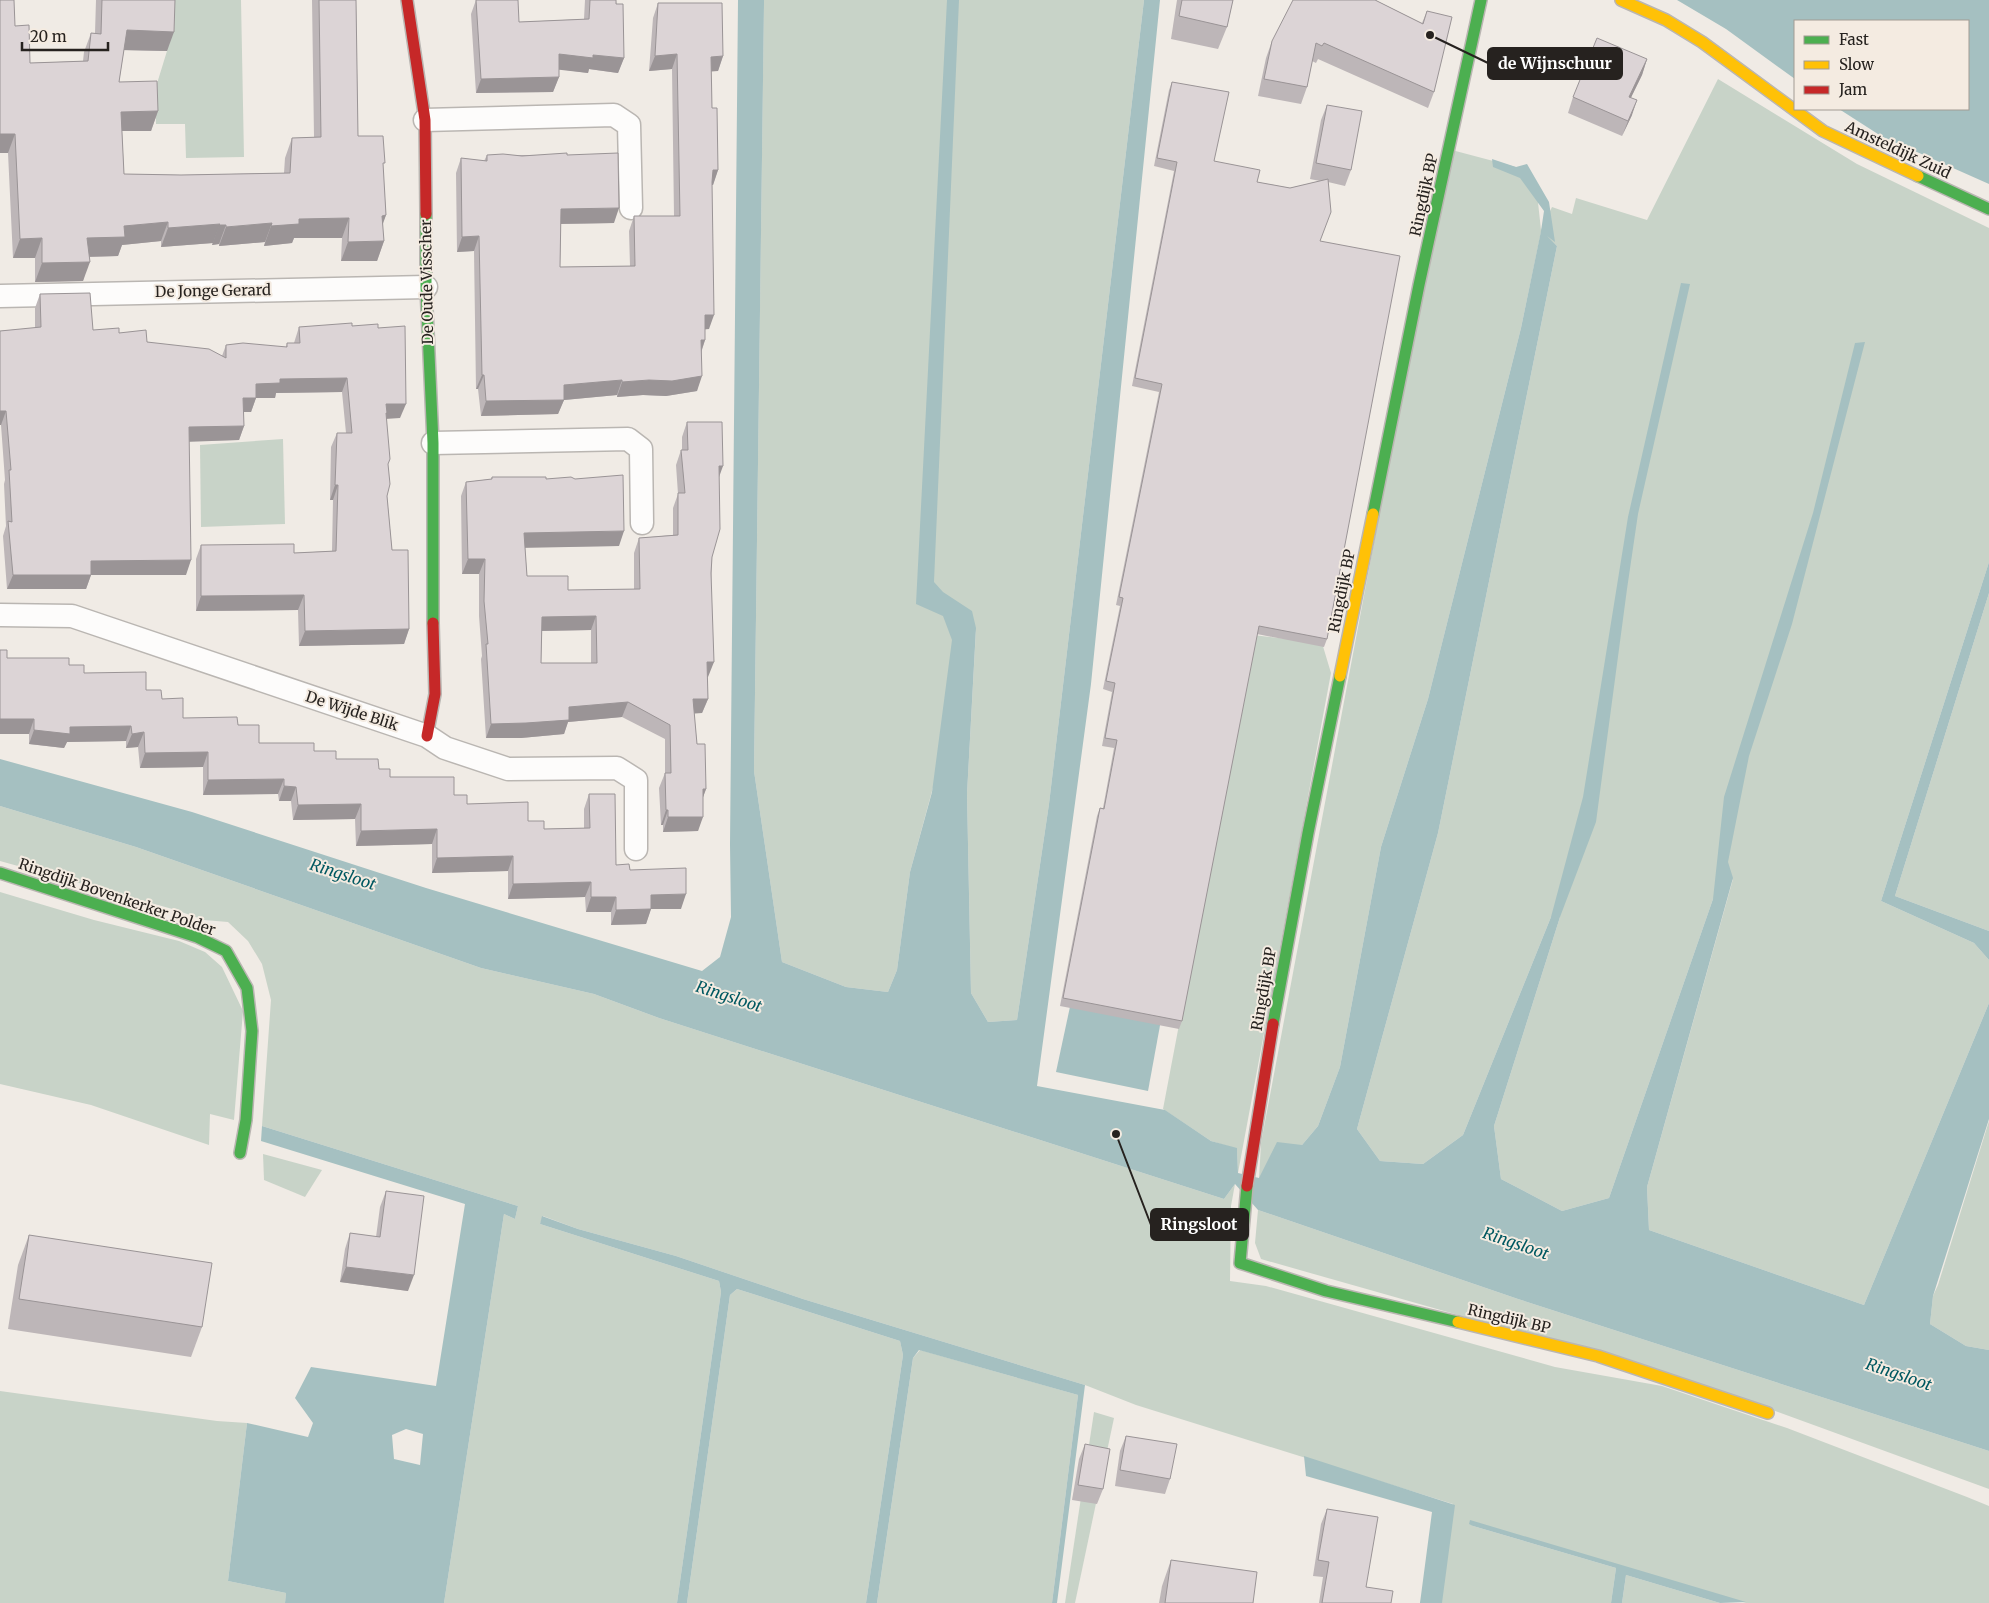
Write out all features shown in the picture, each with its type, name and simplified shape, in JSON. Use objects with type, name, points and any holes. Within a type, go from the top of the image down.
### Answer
[{"type":"street","name":"De Oude Visscher","points":[[407,0],[425,120],[426,287],[433,443],[432,577],[435,694],[427,736]]},
{"type":"street","name":"Ringdijk BP","points":[[1481,0],[1420,285],[1308,833],[1281,976],[1249,1168],[1240,1263],[1326,1291],[1598,1356],[1768,1413]]},
{"type":"street","name":"Amsteldijk Zuid","points":[[1621,0],[1666,20],[1702,42],[1794,109]]},
{"type":"street","name":"Amsteldijk Zuid","points":[[1796,110],[1823,130],[1989,209]]},
{"type":"street","points":[[425,120],[614,115],[630,125],[631,208]]},
{"type":"street","name":"De Jonge Gerard","points":[[0,296],[426,287]]},
{"type":"street","points":[[433,443],[628,439],[641,449],[642,523]]},
{"type":"street","name":"De Wijde Blik","points":[[0,615],[72,616],[427,736],[445,748],[508,769],[618,768],[636,780],[636,849]]},
{"type":"street","name":"Ringdijk Bovenkerker Polder","points":[[0,873],[196,937],[226,951],[248,988],[252,1032],[246,1120],[240,1153]]},
{"type":"shaded area","points":[[169,0],[241,0],[244,157],[186,158],[185,124],[156,124],[155,90],[167,51]]},
{"type":"shaded area","points":[[764,0],[1144,0],[1049,804],[1017,1020],[988,1022],[971,993],[967,794],[976,629],[910,872],[897,970],[888,992],[846,987],[782,962],[754,771]]},
{"type":"shaded area","points":[[1718,79],[1857,164],[1989,228],[1989,562],[1881,901],[1974,943],[1989,960],[1989,1003],[1864,1305],[1649,1230],[1647,1187],[1733,879],[1713,899],[1609,1198],[1562,1211],[1501,1179],[1494,1126],[1560,917],[1551,917],[1463,1135],[1423,1164],[1380,1161],[1357,1129],[1438,833],[1557,246],[1541,232],[1521,328],[1428,699],[1381,847],[1340,1067],[1318,1126],[1302,1145],[1259,1179],[1261,1143],[1448,149],[1516,167],[1536,184],[1541,230],[1552,207],[1572,214],[1576,198],[1647,220]]},
{"type":"shaded area","points":[[283,439],[285,524],[201,527],[200,445]]},
{"type":"shaded area","points":[[1989,593],[1989,931],[1895,896]]},
{"type":"shaded area","points":[[1253,635],[1322,643],[1331,673],[1238,1173],[1237,1149],[1211,1141],[1163,1109]]},
{"type":"shaded area","points":[[0,806],[136,847],[481,968],[594,994],[659,1018],[1224,1199],[1235,1184],[1231,1206],[1230,1281],[1266,1286],[1555,1367],[1662,1386],[1787,1428],[1989,1506],[1989,1603],[1746,1603],[1470,1521],[1473,1526],[1616,1568],[1611,1603],[1420,1603],[1453,1504],[1136,1405],[1085,1385],[803,1299],[676,1256],[578,1229],[543,1216],[540,1224],[719,1281],[721,1292],[677,1603],[444,1603],[504,1214],[515,1219],[518,1206],[262,1126],[271,1000],[262,964],[248,941],[228,922],[204,920],[176,910],[0,861]]},
{"type":"shaded area","points":[[0,892],[94,920],[179,941],[205,952],[222,967],[243,1011],[234,1120],[210,1114],[209,1145],[91,1105],[0,1084]]},
{"type":"shaded area","points":[[1989,1121],[1989,1350],[1966,1346],[1930,1324],[1933,1296]]},
{"type":"shaded area","points":[[263,1154],[322,1170],[305,1197],[264,1180]]},
{"type":"shaded area","points":[[1258,1210],[1518,1299],[1989,1451],[1989,1489],[1704,1385],[1261,1259],[1255,1243]]},
{"type":"shaded area","points":[[737,1289],[900,1341],[903,1355],[866,1603],[687,1603],[730,1295]]},
{"type":"shaded area","points":[[920,1350],[1078,1395],[1052,1603],[877,1603],[913,1358]]},
{"type":"shaded area","points":[[0,1391],[217,1421],[247,1423],[228,1581],[286,1593],[285,1603],[0,1603]]},
{"type":"shaded area","points":[[1094,1412],[1114,1418],[1075,1603],[1065,1603]]},
{"type":"shaded area","points":[[1626,1575],[1720,1603],[1622,1603]]},
{"type":"water","points":[[738,0],[764,0],[754,771],[782,962],[846,987],[888,992],[897,970],[910,872],[932,792],[952,640],[943,616],[916,604],[947,0],[959,0],[934,582],[943,592],[972,611],[976,628],[967,794],[971,993],[988,1022],[1017,1020],[1049,804],[1144,0],[1160,0],[1091,684],[1037,1086],[1165,1110],[1211,1141],[1237,1148],[1238,1173],[1259,1178],[1277,1142],[1302,1145],[1318,1126],[1340,1067],[1381,847],[1428,699],[1521,328],[1541,231],[1544,211],[1520,178],[1493,167],[1492,159],[1516,167],[1527,164],[1549,202],[1555,242],[1547,236],[1557,246],[1438,833],[1357,1129],[1380,1161],[1423,1164],[1463,1135],[1551,917],[1583,797],[1628,517],[1681,283],[1690,284],[1638,514],[1596,822],[1560,917],[1494,1126],[1501,1179],[1562,1211],[1609,1198],[1713,899],[1724,797],[1813,513],[1855,343],[1865,342],[1792,624],[1749,756],[1728,862],[1733,878],[1647,1187],[1649,1230],[1864,1305],[1989,1003],[1989,1119],[1933,1296],[1930,1324],[1966,1346],[1989,1350],[1989,1451],[1518,1299],[1258,1210],[1235,1184],[1224,1199],[659,1018],[594,994],[481,968],[136,847],[0,806],[0,759],[192,812],[426,888],[702,971],[720,957],[731,917],[730,845]]},
{"type":"water","points":[[1677,0],[1989,0],[1989,184],[1881,136],[1841,110],[1969,110],[1969,20],[1794,20],[1794,78],[1726,29]]},
{"type":"water","points":[[1989,562],[1989,593],[1895,896],[1989,931],[1989,960],[1974,943],[1881,901]]},
{"type":"water","points":[[1071,1002],[1161,1020],[1148,1091],[1056,1072]]},
{"type":"water","points":[[262,1126],[518,1206],[515,1219],[504,1214],[444,1603],[285,1603],[286,1593],[228,1581],[247,1423],[308,1437],[313,1423],[295,1398],[311,1367],[436,1386],[465,1204],[261,1141]],"holes":[[[406,1429],[423,1434],[420,1465],[394,1459],[392,1435]]]},
{"type":"water","points":[[542,1216],[578,1229],[676,1256],[803,1299],[1085,1385],[1057,1603],[1052,1603],[1078,1395],[919,1350],[913,1358],[877,1603],[866,1603],[903,1355],[900,1341],[737,1289],[730,1295],[687,1603],[677,1603],[721,1292],[719,1281],[540,1224]]},
{"type":"water","points":[[1304,1456],[1455,1505],[1442,1603],[1420,1603],[1432,1512],[1306,1476]]},
{"type":"water","points":[[1470,1520],[1746,1602],[1720,1603],[1626,1575],[1622,1603],[1611,1603],[1616,1568],[1473,1526],[1469,1524]]},
{"type":"building","points":[[0,0],[14,0],[15,26],[29,25],[30,63],[88,61],[91,33],[101,34],[102,0],[175,0],[174,32],[127,30],[119,82],[157,81],[158,111],[121,112],[124,174],[181,175],[290,173],[292,138],[321,137],[319,0],[356,0],[358,136],[383,136],[386,215],[382,216],[384,241],[348,242],[349,218],[299,219],[299,224],[271,226],[272,223],[226,227],[226,225],[220,224],[168,228],[168,222],[124,226],[125,237],[87,238],[90,262],[42,263],[42,238],[20,239],[15,134],[0,134]]},
{"type":"building","points":[[476,0],[518,0],[519,22],[589,19],[590,0],[616,0],[616,4],[623,4],[624,58],[593,55],[593,58],[559,54],[559,77],[481,79]]},
{"type":"building","points":[[1182,0],[1233,0],[1227,27],[1179,16]]},
{"type":"building","points":[[1293,0],[1375,0],[1423,24],[1427,11],[1452,17],[1434,92],[1324,43],[1322,46],[1316,43],[1307,87],[1264,79],[1272,41]]},
{"type":"building","points":[[658,3],[722,3],[723,56],[711,57],[712,108],[717,108],[718,170],[713,170],[712,182],[714,315],[705,315],[705,340],[701,340],[702,376],[672,381],[622,382],[622,380],[564,385],[564,400],[486,401],[484,375],[482,375],[479,236],[462,237],[461,158],[487,161],[487,155],[503,154],[522,156],[567,153],[567,155],[618,153],[619,208],[561,209],[560,267],[635,266],[634,216],[680,216],[677,54],[655,56]]},
{"type":"building","points":[[1597,38],[1647,59],[1629,97],[1637,100],[1628,121],[1573,97]]},
{"type":"building","points":[[1172,82],[1229,92],[1214,161],[1260,170],[1257,182],[1290,188],[1328,179],[1331,212],[1320,241],[1400,256],[1327,639],[1259,626],[1182,1021],[1063,998],[1100,808],[1104,809],[1117,740],[1105,738],[1115,683],[1106,681],[1123,598],[1119,597],[1162,384],[1135,378],[1177,162],[1157,158]]},
{"type":"building","points":[[1327,105],[1362,111],[1351,170],[1316,163]]},
{"type":"building","points":[[90,293],[93,330],[119,328],[119,333],[146,330],[147,342],[209,349],[226,358],[226,345],[243,343],[287,347],[287,343],[300,343],[299,327],[352,323],[352,326],[378,324],[378,328],[405,326],[406,404],[386,404],[390,459],[388,464],[390,484],[387,496],[392,550],[408,550],[409,629],[305,631],[304,595],[201,596],[201,545],[294,544],[294,553],[336,551],[338,485],[335,485],[337,433],[352,433],[347,378],[280,379],[280,383],[256,384],[256,398],[243,398],[244,426],[189,427],[191,560],[91,561],[91,575],[13,575],[8,521],[12,522],[9,470],[11,470],[6,411],[0,411],[0,331],[41,327],[40,294]]},
{"type":"building","points":[[687,422],[722,422],[723,466],[719,466],[720,529],[712,557],[711,573],[714,662],[707,662],[708,699],[693,699],[697,744],[705,744],[706,789],[703,789],[703,817],[668,817],[668,810],[666,810],[665,773],[671,773],[670,725],[628,702],[569,707],[569,720],[491,724],[486,644],[488,644],[484,601],[485,559],[468,559],[466,482],[492,479],[492,477],[546,477],[546,479],[571,477],[575,479],[623,475],[624,531],[524,533],[527,576],[568,576],[568,590],[640,589],[639,538],[678,535],[678,493],[685,493],[681,450],[688,450]],"holes":[[[596,616],[597,663],[541,663],[542,617]]]},
{"type":"building","points":[[0,650],[7,650],[7,658],[69,658],[69,665],[84,665],[84,673],[146,672],[146,690],[161,690],[162,699],[183,698],[183,718],[237,717],[238,725],[259,725],[259,743],[314,743],[314,751],[336,751],[336,759],[378,759],[379,769],[390,769],[390,777],[454,777],[454,795],[467,795],[467,804],[528,802],[528,821],[544,821],[544,829],[590,828],[589,794],[615,794],[616,865],[629,864],[630,870],[686,868],[686,894],[651,895],[651,909],[616,910],[616,897],[591,897],[591,882],[513,884],[513,856],[437,858],[437,829],[361,831],[361,804],[298,805],[296,787],[284,786],[284,779],[208,780],[208,752],[145,753],[144,732],[132,734],[131,726],[70,727],[70,734],[34,730],[34,719],[0,719]]},
{"type":"building","points":[[386,1191],[424,1196],[414,1275],[346,1267],[350,1233],[380,1237]]},
{"type":"building","points":[[29,1235],[212,1263],[202,1327],[19,1299]]},
{"type":"building","points":[[1126,1436],[1177,1444],[1170,1479],[1120,1470]]},
{"type":"building","points":[[1085,1444],[1110,1449],[1103,1489],[1078,1485]]},
{"type":"building","points":[[1327,1509],[1378,1517],[1366,1587],[1393,1591],[1391,1603],[1322,1603],[1329,1562],[1318,1560]]},
{"type":"building","points":[[1171,1560],[1257,1572],[1253,1603],[1165,1603]]},
{"type":"traffic: fast","points":[[1373,514],[1419,285],[1481,0]]},
{"type":"traffic: fast","points":[[1918,176],[1989,209]]},
{"type":"traffic: fast","points":[[426,214],[426,287],[433,443],[433,623]]},
{"type":"traffic: fast","points":[[1273,1024],[1308,833],[1340,676]]},
{"type":"traffic: fast","points":[[0,873],[197,937],[226,951],[247,988],[252,1031],[246,1120],[240,1153]]},
{"type":"traffic: fast","points":[[1247,1186],[1240,1263],[1326,1291],[1458,1322]]},
{"type":"traffic: slow","points":[[1621,0],[1666,20],[1702,42],[1794,110]]},
{"type":"traffic: slow","points":[[1794,110],[1823,131],[1918,176]]},
{"type":"traffic: slow","points":[[1340,676],[1373,514]]},
{"type":"traffic: slow","points":[[1458,1322],[1598,1356],[1768,1413]]},
{"type":"traffic: jam","points":[[407,0],[425,120],[426,214]]},
{"type":"traffic: jam","points":[[427,736],[435,694],[433,623]]},
{"type":"traffic: jam","points":[[1247,1186],[1273,1024]]},
{"type":"place","name":"de Wijnschuur","points":[[1430,35]]},
{"type":"place","name":"Ringsloot","points":[[1116,1134]]}]
